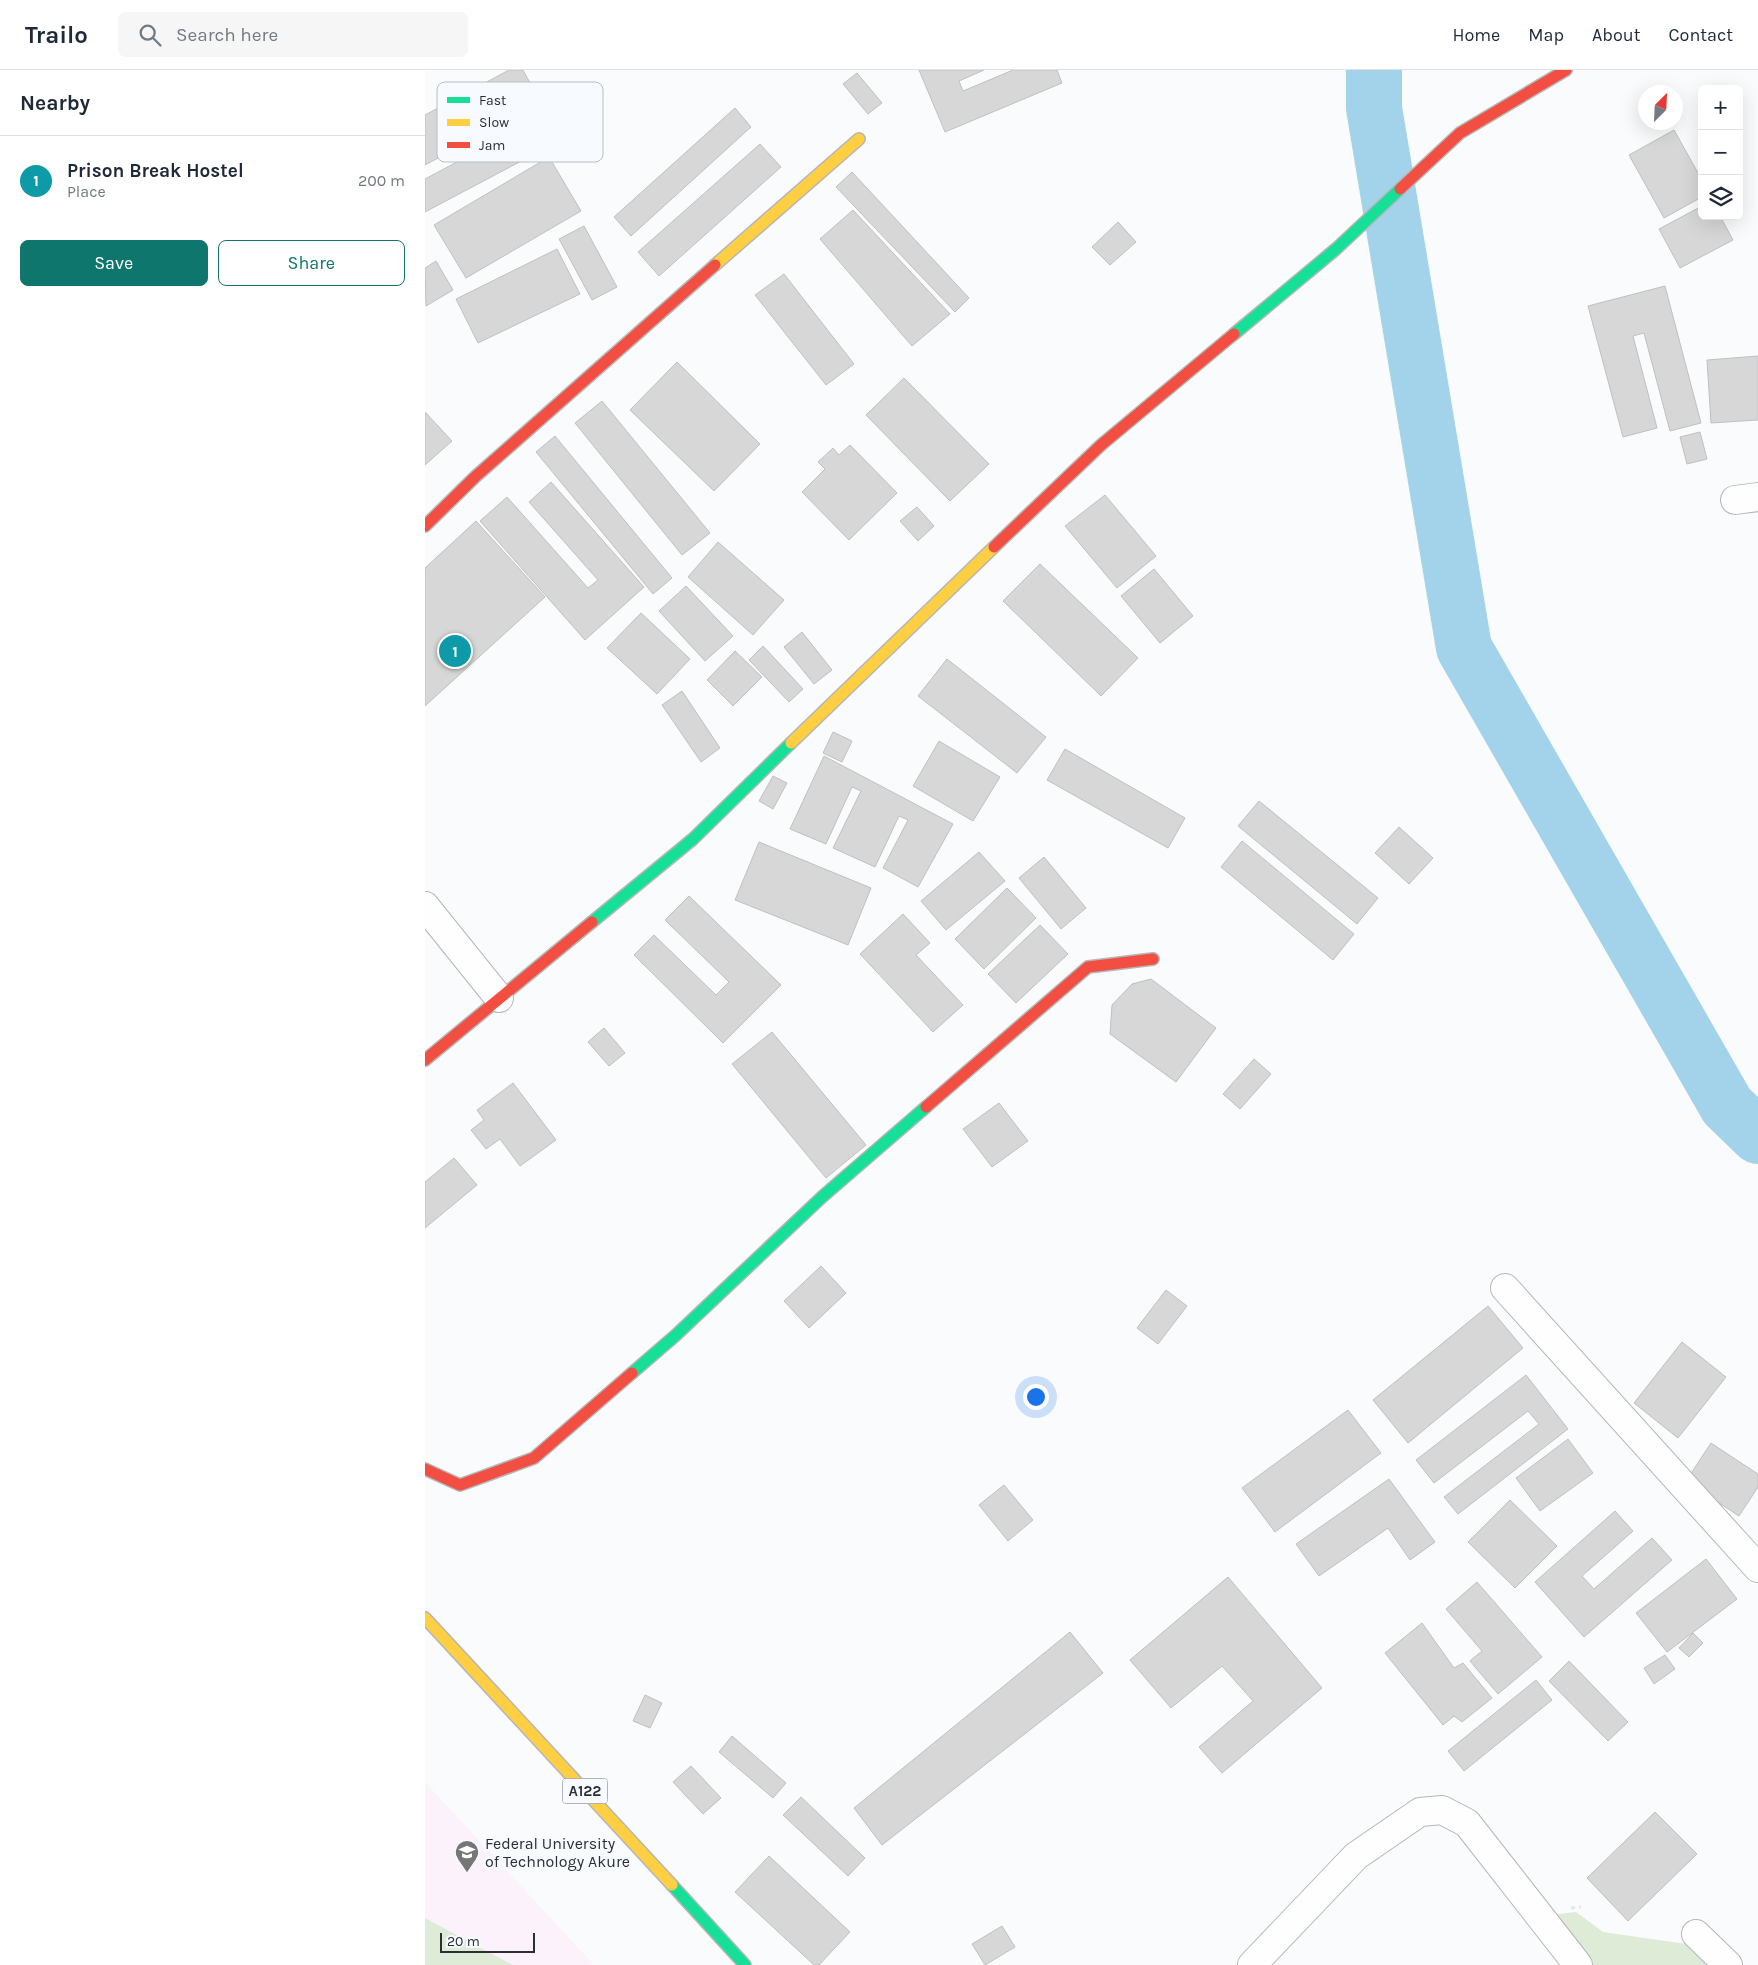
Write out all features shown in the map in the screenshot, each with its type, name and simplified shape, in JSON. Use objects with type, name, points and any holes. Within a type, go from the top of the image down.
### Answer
[{"type":"main road","points":[[425,1060],[693,839],[864,671],[1101,445],[1336,249],[1460,132],[1566,70]]},
{"type":"main road","points":[[425,526],[475,477],[859,139]]},
{"type":"main road","points":[[425,1469],[460,1485],[534,1458],[676,1335],[821,1197],[1088,967],[1153,958]]},
{"type":"main road","name":"A122","points":[[425,1618],[745,1965]]},
{"type":"street","points":[[425,906],[499,998]]},
{"type":"street","points":[[1505,1288],[1758,1568]]},
{"type":"street","points":[[1252,1965],[1356,1856],[1420,1812],[1442,1810],[1467,1823],[1578,1965]]},
{"type":"street","points":[[1696,1934],[1728,1965]]},
{"type":"shaded area","name":"Federal University of Technology Akure","points":[[425,1782],[594,1965],[425,1965]]},
{"type":"green space","points":[[1576,1912],[1603,1932],[1693,1945],[1716,1965],[1590,1965],[1550,1915]]},
{"type":"green space","points":[[425,1918],[513,1965],[425,1965]]},
{"type":"building","points":[[509,70],[523,70],[530,82],[487,82]]},
{"type":"building","points":[[919,70],[984,70],[959,81],[963,91],[1013,70],[1057,70],[1062,83],[945,132]]},
{"type":"building","points":[[857,73],[882,103],[868,114],[843,84]]},
{"type":"building","points":[[735,108],[751,127],[631,236],[614,217]]},
{"type":"building","points":[[437,109],[437,159],[425,165],[425,115]]},
{"type":"building","points":[[1674,130],[1698,173],[1698,199],[1664,218],[1629,155]]},
{"type":"building","points":[[760,144],[781,167],[659,276],[638,252]]},
{"type":"building","points":[[457,162],[519,162],[425,212],[425,179]]},
{"type":"building","points":[[541,162],[552,162],[581,211],[466,278],[434,225]]},
{"type":"building","points":[[852,172],[969,298],[955,312],[836,187]]},
{"type":"building","points":[[1698,208],[1698,220],[1722,220],[1733,240],[1680,268],[1659,229]]},
{"type":"building","points":[[853,210],[950,314],[912,346],[820,239]]},
{"type":"building","points":[[1118,222],[1136,242],[1110,265],[1092,247]]},
{"type":"building","points":[[584,226],[617,287],[592,300],[559,239]]},
{"type":"building","points":[[557,249],[580,294],[478,343],[456,299]]},
{"type":"building","points":[[436,261],[453,290],[426,306],[425,268]]},
{"type":"building","points":[[784,274],[854,364],[826,385],[755,295]]},
{"type":"building","points":[[1665,286],[1701,423],[1670,431],[1644,333],[1633,336],[1657,428],[1623,437],[1588,306]]},
{"type":"building","points":[[1758,356],[1758,420],[1711,423],[1707,360]]},
{"type":"building","points":[[677,362],[760,444],[714,491],[630,410]]},
{"type":"building","points":[[904,378],[989,464],[950,501],[866,415]]},
{"type":"building","points":[[602,401],[710,533],[682,555],[575,423]]},
{"type":"building","points":[[425,412],[452,441],[425,465]]},
{"type":"building","points":[[1700,432],[1707,459],[1687,464],[1680,437]]},
{"type":"building","points":[[555,436],[672,578],[653,594],[536,452]]},
{"type":"building","points":[[850,445],[897,493],[849,540],[802,492],[825,469],[818,462],[833,448],[839,455]]},
{"type":"building","points":[[551,482],[644,587],[585,640],[480,521],[507,497],[588,588],[598,580],[529,502]]},
{"type":"building","points":[[1105,495],[1156,556],[1117,588],[1065,526]]},
{"type":"building","points":[[917,507],[934,526],[918,541],[900,521]]},
{"type":"building","points":[[476,521],[545,597],[425,706],[425,568]]},
{"type":"building","points":[[718,542],[784,600],[753,635],[688,577]]},
{"type":"building","points":[[1040,564],[1138,658],[1101,696],[1003,601]]},
{"type":"building","points":[[1154,569],[1193,616],[1160,643],[1121,596]]},
{"type":"building","points":[[686,586],[733,636],[705,661],[659,611]]},
{"type":"building","points":[[641,613],[690,659],[657,694],[607,648]]},
{"type":"building","points":[[802,632],[832,670],[814,684],[784,647]]},
{"type":"building","points":[[763,646],[803,689],[789,702],[749,660]]},
{"type":"building","points":[[735,651],[762,677],[733,706],[707,680]]},
{"type":"building","points":[[947,659],[1046,737],[1017,773],[918,696]]},
{"type":"building","points":[[682,691],[720,748],[701,762],[662,705]]},
{"type":"building","points":[[833,732],[852,741],[842,762],[823,753]]},
{"type":"building","points":[[939,741],[1000,777],[973,821],[913,786]]},
{"type":"building","points":[[1065,749],[1185,818],[1168,848],[1047,780]]},
{"type":"building","points":[[824,756],[953,824],[918,887],[883,868],[908,820],[899,816],[875,867],[833,848],[861,791],[852,787],[826,844],[790,829]]},
{"type":"building","points":[[773,776],[787,783],[773,809],[759,801]]},
{"type":"building","points":[[1259,801],[1378,898],[1357,924],[1238,826]]},
{"type":"building","points":[[1399,827],[1433,858],[1409,884],[1375,853]]},
{"type":"building","points":[[1242,841],[1354,934],[1333,960],[1221,867]]},
{"type":"building","points":[[759,842],[871,888],[848,945],[735,900]]},
{"type":"building","points":[[979,852],[1005,881],[946,930],[921,901]]},
{"type":"building","points":[[1044,857],[1086,908],[1061,929],[1019,878]]},
{"type":"building","points":[[1007,888],[1036,918],[984,969],[955,939]]},
{"type":"building","points":[[689,896],[781,985],[723,1043],[634,955],[654,935],[716,995],[729,982],[665,920]]},
{"type":"building","points":[[903,914],[930,943],[916,955],[963,1005],[933,1032],[860,954]]},
{"type":"building","points":[[1040,925],[1068,954],[1016,1003],[988,974]]},
{"type":"building","points":[[1151,979],[1216,1028],[1176,1082],[1110,1034],[1112,1005],[1132,984]]},
{"type":"building","points":[[604,1028],[625,1053],[609,1066],[588,1042]]},
{"type":"building","points":[[772,1032],[866,1145],[826,1178],[732,1064]]},
{"type":"building","points":[[1254,1059],[1271,1074],[1240,1109],[1223,1094]]},
{"type":"building","points":[[513,1083],[556,1140],[520,1166],[500,1139],[486,1149],[471,1130],[484,1120],[477,1110]]},
{"type":"building","points":[[999,1103],[1028,1141],[992,1167],[963,1129]]},
{"type":"building","points":[[454,1158],[477,1185],[425,1228],[425,1182]]},
{"type":"building","points":[[821,1266],[846,1293],[809,1328],[784,1301]]},
{"type":"building","points":[[1166,1290],[1187,1306],[1158,1344],[1137,1328]]},
{"type":"building","points":[[1488,1306],[1523,1348],[1408,1443],[1373,1400]]},
{"type":"building","points":[[1682,1342],[1726,1377],[1678,1438],[1634,1403]]},
{"type":"building","points":[[1526,1375],[1568,1429],[1458,1514],[1444,1497],[1539,1424],[1528,1411],[1434,1483],[1416,1460]]},
{"type":"building","points":[[1348,1410],[1381,1453],[1275,1532],[1242,1488]]},
{"type":"building","points":[[1568,1439],[1593,1473],[1540,1511],[1516,1478]]},
{"type":"building","points":[[1711,1443],[1758,1474],[1758,1487],[1739,1516],[1686,1481]]},
{"type":"building","points":[[1389,1479],[1435,1542],[1410,1560],[1388,1528],[1319,1576],[1296,1544]]},
{"type":"building","points":[[1004,1485],[1033,1520],[1008,1541],[979,1505]]},
{"type":"building","points":[[1510,1500],[1557,1546],[1515,1588],[1468,1542]]},
{"type":"building","points":[[1615,1511],[1633,1531],[1582,1576],[1594,1589],[1652,1538],[1672,1560],[1584,1637],[1535,1582]]},
{"type":"building","points":[[1706,1559],[1737,1599],[1667,1652],[1636,1613]]},
{"type":"building","points":[[1228,1577],[1322,1688],[1222,1773],[1199,1747],[1253,1701],[1222,1666],[1171,1708],[1130,1660]]},
{"type":"building","points":[[1477,1582],[1542,1657],[1498,1694],[1470,1661],[1482,1651],[1446,1609]]},
{"type":"building","points":[[1422,1623],[1454,1668],[1463,1663],[1492,1698],[1462,1722],[1454,1716],[1443,1725],[1385,1653]]},
{"type":"building","points":[[1070,1632],[1103,1673],[882,1845],[854,1808]]},
{"type":"building","points":[[1693,1633],[1703,1643],[1689,1657],[1679,1648]]},
{"type":"building","points":[[1665,1655],[1675,1669],[1654,1684],[1644,1668]]},
{"type":"building","points":[[1569,1661],[1628,1722],[1608,1741],[1549,1681]]},
{"type":"building","points":[[1536,1680],[1552,1700],[1464,1771],[1448,1751]]},
{"type":"building","points":[[645,1695],[662,1703],[650,1728],[633,1721]]},
{"type":"building","points":[[732,1736],[786,1783],[773,1798],[719,1752]]},
{"type":"building","points":[[691,1766],[721,1798],[703,1814],[673,1782]]},
{"type":"building","points":[[801,1797],[865,1858],[848,1876],[783,1815]]},
{"type":"building","points":[[1655,1812],[1697,1854],[1628,1921],[1587,1878]]},
{"type":"building","points":[[769,1856],[850,1932],[819,1965],[814,1965],[735,1892]]},
{"type":"building","points":[[1002,1926],[1015,1947],[985,1965],[972,1944]]},
{"type":"waterway","points":[[1374,70],[1374,108],[1464,648],[1727,1106],[1758,1136]]},
{"type":"traffic: fast","points":[[1234,334],[1336,249],[1400,189]]},
{"type":"traffic: fast","points":[[592,922],[693,839],[791,743]]},
{"type":"traffic: fast","points":[[632,1373],[676,1335],[822,1197],[926,1107]]},
{"type":"traffic: fast","points":[[672,1885],[745,1965]]},
{"type":"traffic: slow","points":[[715,265],[859,139]]},
{"type":"traffic: slow","points":[[791,743],[994,547]]},
{"type":"traffic: slow","points":[[425,1618],[672,1885]]},
{"type":"traffic: jam","points":[[1400,189],[1460,133],[1566,70]]},
{"type":"traffic: jam","points":[[425,526],[475,477],[715,265]]},
{"type":"traffic: jam","points":[[994,547],[1101,445],[1234,334]]},
{"type":"traffic: jam","points":[[425,1060],[592,922]]},
{"type":"traffic: jam","points":[[926,1107],[1088,967],[1153,959]]},
{"type":"traffic: jam","points":[[425,1469],[460,1485],[534,1458],[632,1373]]},
{"type":"place","name":"Prison Break Hostel","points":[[455,651]]},
{"type":"place","name":"Federal University of Technology Akure","points":[[467,1873]]}]
